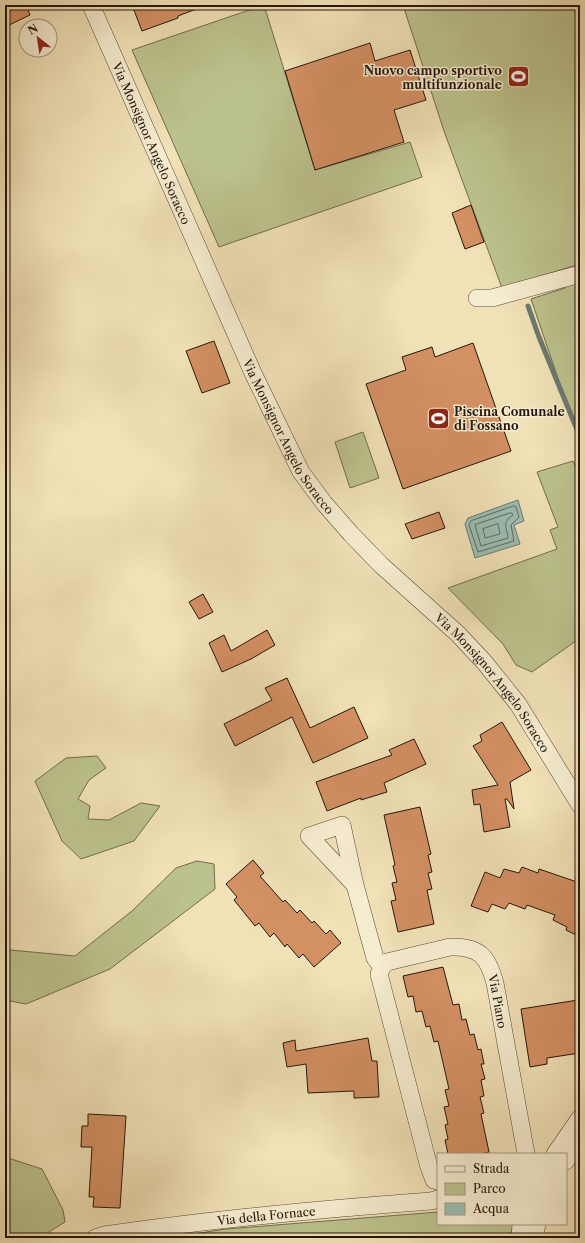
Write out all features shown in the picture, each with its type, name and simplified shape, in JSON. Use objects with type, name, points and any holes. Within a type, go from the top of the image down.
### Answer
[{"type":"street","name":"Via Monsignor Angelo Soracco","points":[[91,5],[256,379],[300,472],[350,534],[381,565],[458,634],[485,663],[518,704],[580,805]]},
{"type":"street","points":[[477,298],[492,298],[580,274]]},
{"type":"street","points":[[355,885],[375,958],[382,967],[379,974],[429,1167],[434,1180],[437,1181]]},
{"type":"street","name":"Via Piano","points":[[382,967],[387,962],[450,947],[473,949],[484,957],[490,967],[495,983],[526,1153]]},
{"type":"street","points":[[555,1153],[580,1118]]},
{"type":"street","points":[[567,1158],[580,1137]]},
{"type":"street","name":"Via della Fornace","points":[[95,1238],[104,1235],[178,1224],[437,1199]]},
{"type":"street","points":[[520,1238],[521,1225]]},
{"type":"street","points":[[534,1238],[537,1225]]},
{"type":"green space","points":[[264,5],[315,170],[410,142],[422,177],[219,247],[132,50]]},
{"type":"green space","name":"Nuovo campo sportivo multifunzionale","points":[[403,5],[580,5],[580,264],[502,288],[444,131]]},
{"type":"green space","points":[[580,278],[580,443],[531,299],[565,288],[564,284]]},
{"type":"green space","points":[[363,432],[379,478],[350,488],[335,442]]},
{"type":"green space","points":[[573,461],[580,477],[580,638],[532,672],[516,665],[503,644],[448,588],[557,549],[550,530],[558,527],[537,472]]},
{"type":"green space","points":[[97,756],[106,768],[89,780],[78,799],[90,806],[88,819],[109,820],[141,803],[160,806],[134,841],[81,859],[62,841],[35,781],[66,758]]},
{"type":"green space","points":[[197,861],[214,864],[215,889],[110,969],[26,1004],[5,1000],[5,945],[10,950],[75,956],[132,911],[176,868]]},
{"type":"green space","points":[[5,1157],[42,1169],[63,1210],[65,1222],[39,1238],[5,1238]]},
{"type":"green space","points":[[437,1212],[437,1225],[513,1225],[511,1238],[181,1238],[180,1236],[226,1229]]},
{"type":"water","points":[[518,500],[524,521],[514,525],[520,544],[475,558],[465,524],[468,518]]},
{"type":"building","points":[[5,5],[26,5],[30,15],[24,18],[18,18],[18,21],[5,27]]},
{"type":"building","points":[[132,5],[204,6],[178,16],[178,18],[142,31]]},
{"type":"building","points":[[370,43],[375,61],[410,50],[426,100],[394,110],[404,142],[315,170],[285,71]]},
{"type":"building","points":[[471,205],[484,242],[465,249],[452,213]]},
{"type":"building","points":[[214,341],[230,383],[202,393],[186,351]]},
{"type":"building","name":"Piscina Comunale di Fossano","points":[[473,343],[511,451],[403,489],[366,384],[406,370],[402,357],[432,347],[435,357]]},
{"type":"building","points":[[439,512],[445,528],[412,539],[405,524]]},
{"type":"building","points":[[203,594],[213,612],[199,619],[189,602]]},
{"type":"building","points":[[267,630],[275,645],[251,659],[222,672],[209,643],[224,635],[231,651]]},
{"type":"building","points":[[287,678],[310,728],[354,707],[368,738],[313,763],[292,717],[235,746],[224,724],[272,700],[265,688]]},
{"type":"building","points":[[502,722],[531,770],[510,782],[514,809],[507,799],[505,799],[510,827],[484,832],[480,804],[474,805],[472,790],[498,785],[473,746],[482,741],[480,735]]},
{"type":"building","points":[[414,739],[426,764],[384,783],[387,792],[361,800],[361,798],[327,811],[316,782],[392,755],[389,750]]},
{"type":"building","points":[[420,807],[431,854],[428,855],[432,872],[428,873],[432,889],[427,890],[434,924],[398,932],[391,901],[396,900],[392,883],[397,882],[393,866],[395,865],[384,815]]},
{"type":"building","points":[[253,860],[264,873],[260,876],[283,902],[285,900],[297,913],[300,910],[312,923],[314,921],[326,934],[330,930],[341,943],[314,967],[303,954],[299,958],[287,944],[285,947],[274,933],[270,937],[259,923],[255,926],[234,900],[237,897],[226,884]]},
{"type":"building","points":[[522,867],[538,873],[539,869],[580,883],[580,937],[566,930],[567,927],[553,920],[555,915],[527,905],[525,909],[509,903],[505,909],[492,904],[488,912],[471,906],[485,872],[500,878],[504,869],[519,873]]},
{"type":"building","points":[[443,967],[453,1005],[459,1004],[462,1020],[466,1019],[470,1035],[474,1034],[478,1050],[481,1049],[484,1064],[481,1064],[485,1079],[481,1080],[484,1096],[480,1097],[484,1113],[481,1114],[489,1152],[448,1153],[445,1140],[448,1139],[445,1125],[448,1124],[444,1107],[449,1106],[445,1090],[449,1089],[438,1041],[434,1042],[430,1026],[426,1027],[422,1011],[416,1012],[413,996],[408,997],[403,976]]},
{"type":"building","points":[[578,1000],[580,1013],[580,1053],[547,1058],[547,1064],[530,1067],[521,1009]]},
{"type":"building","points":[[368,1038],[372,1061],[377,1061],[379,1097],[354,1098],[354,1091],[308,1093],[306,1064],[287,1067],[283,1043],[295,1040],[296,1051]]},
{"type":"building","points":[[88,1114],[126,1116],[120,1208],[93,1207],[94,1197],[89,1197],[92,1147],[81,1147],[82,1126],[88,1126]]},
{"type":"waterway","points":[[528,306],[539,337],[580,437]]},
{"type":"place","name":"Nuovo campo sportivo multifunzionale","points":[[518,77]]},
{"type":"place","name":"Piscina Comunale di Fossano","points":[[439,418]]}]
